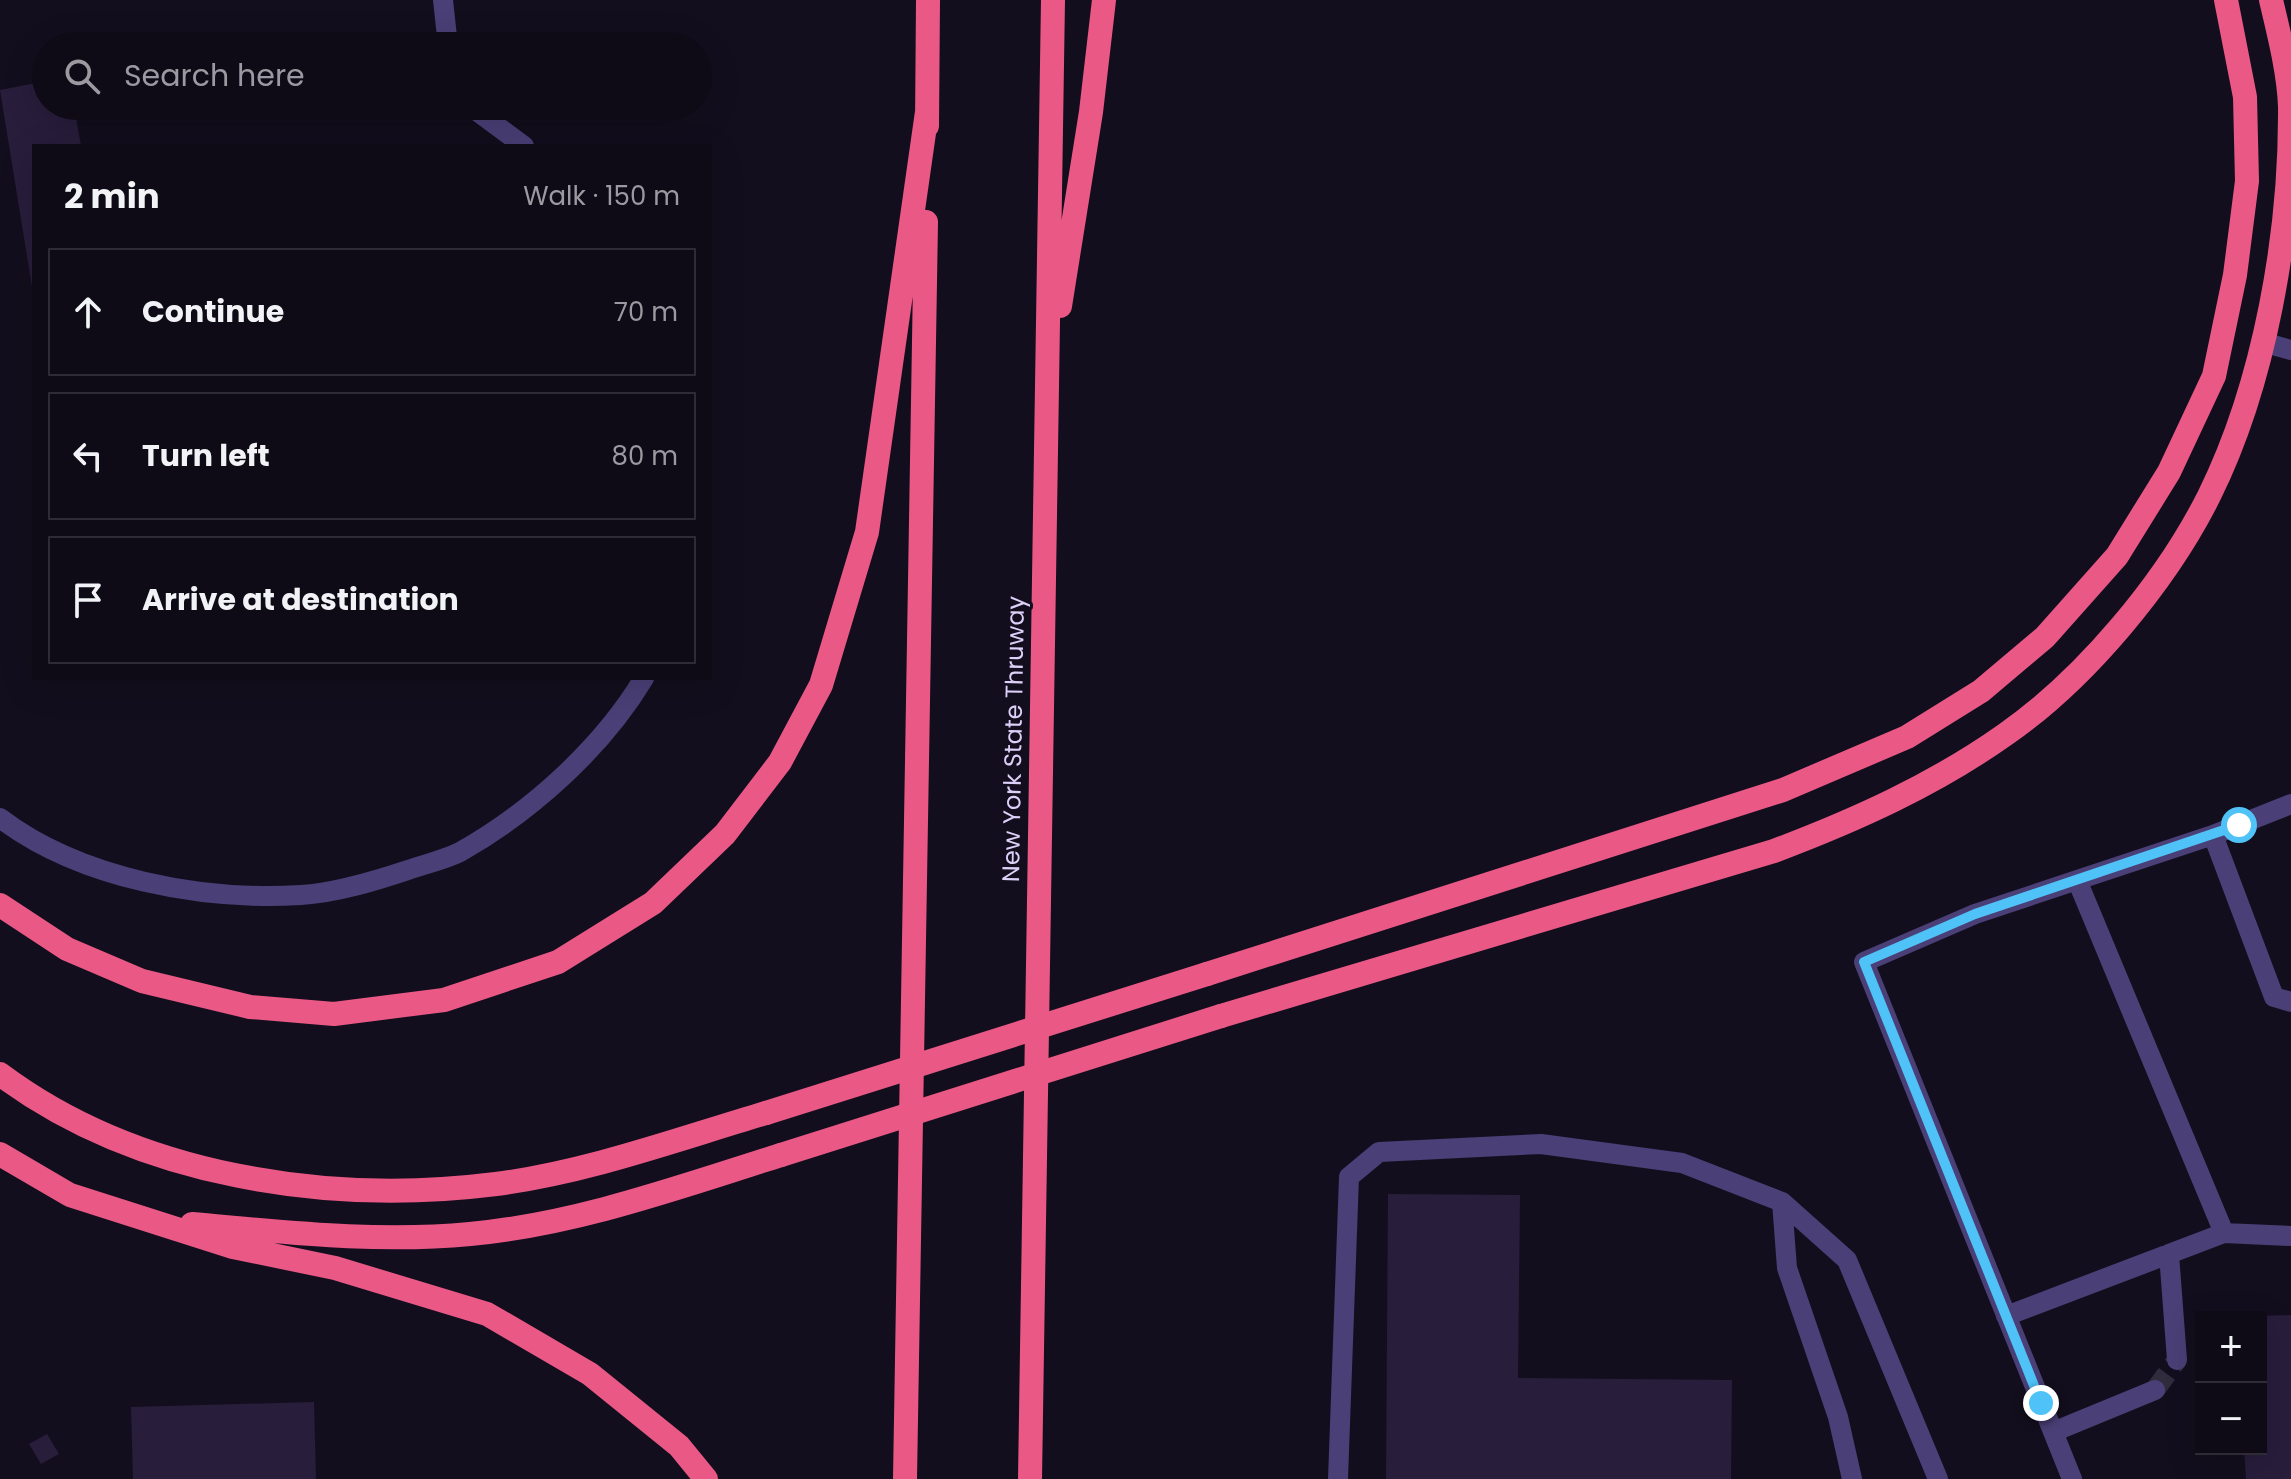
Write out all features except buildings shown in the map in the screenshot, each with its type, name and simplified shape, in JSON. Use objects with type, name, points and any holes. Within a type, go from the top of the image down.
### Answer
[{"type":"highway","points":[[905,1479],[928,0]]},
{"type":"highway","name":"New York State Thruway","points":[[1030,1479],[1053,0]]},
{"type":"highway","points":[[1045,396],[1091,112],[1104,0]]},
{"type":"highway","points":[[0,1074],[28,1095],[116,1139],[209,1169],[309,1187],[407,1192],[499,1183],[614,1157],[766,1113],[1207,974],[1783,790],[1907,737],[1981,691],[2045,637],[2117,556],[2169,472],[2214,376],[2235,275],[2247,181],[2245,97],[2226,0]]},
{"type":"highway","points":[[153,1220],[339,1237],[469,1234],[549,1223],[625,1204],[1221,1016],[1774,851],[1859,819],[1937,779],[1997,741],[2085,665],[2157,581],[2209,496],[2245,403],[2262,342],[2274,296],[2287,203],[2290,105],[2271,0]]},
{"type":"highway","points":[[0,905],[67,949],[142,981],[250,1007],[334,1014],[444,1000],[558,962],[653,903],[725,834],[780,762],[821,685],[867,532],[927,112]]},
{"type":"highway","points":[[0,1154],[70,1195],[233,1247],[335,1268],[487,1314],[590,1374],[679,1446],[706,1479]]},
{"type":"lane","points":[[443,0],[446,32]]},
{"type":"lane","points":[[489,120],[521,144]]},
{"type":"lane","points":[[2262,342],[2291,350]]},
{"type":"lane","points":[[0,818],[77,860],[145,882],[229,895],[304,895],[381,879],[457,853],[522,811],[578,759],[629,703],[643,680]]},
{"type":"lane","points":[[2072,1479],[1864,962],[1975,914],[2213,835],[2291,804]]},
{"type":"lane","points":[[2213,835],[2274,997],[2291,1002]]},
{"type":"lane","points":[[2077,880],[2224,1233]]},
{"type":"lane","points":[[1338,1479],[1349,1177],[1379,1152],[1541,1144],[1682,1163],[1782,1202],[1847,1260],[1938,1479]]},
{"type":"lane","points":[[1782,1202],[1787,1268],[1838,1417],[1852,1479]]},
{"type":"lane","points":[[2006,1316],[2224,1233],[2291,1236]]},
{"type":"lane","points":[[2169,1254],[2177,1360]]},
{"type":"lane","points":[[2053,1432],[2155,1390]]},
{"type":"tunnel","points":[[2155,1390],[2177,1360]]},
{"type":"route","points":[[2041,1403],[1864,962],[1975,914],[2239,825]]}]
